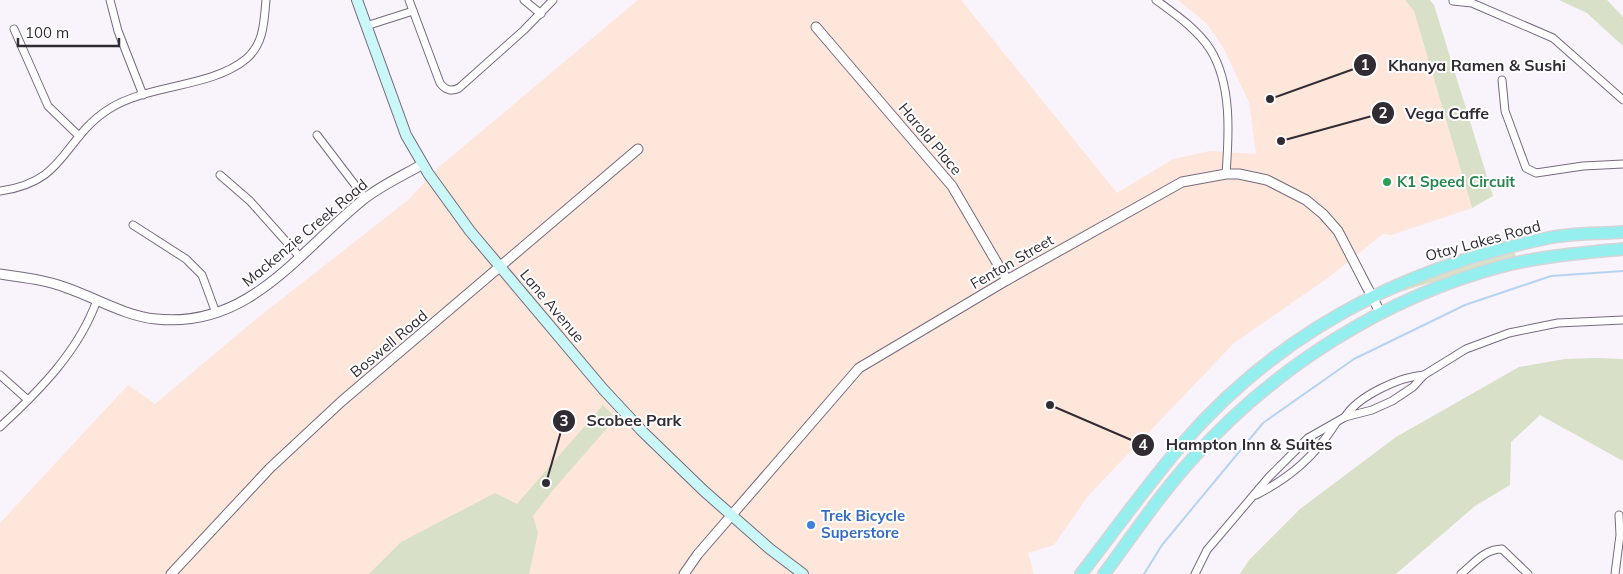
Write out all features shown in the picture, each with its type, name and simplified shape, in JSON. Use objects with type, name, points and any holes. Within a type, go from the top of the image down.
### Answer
[{"type":"main road","name":"Lane Avenue","points":[[357,0],[406,135],[423,164],[470,231],[628,417],[731,515],[803,574]]},
{"type":"main road","name":"Otay Lakes Road","points":[[1082,574],[1184,442],[1227,398],[1271,360],[1322,325],[1372,296],[1422,274],[1479,255],[1550,238],[1623,232]]},
{"type":"main road","name":"Otay Lakes Road","points":[[1104,574],[1193,458],[1234,416],[1287,372],[1355,326],[1425,292],[1503,266],[1579,253],[1623,249]]},
{"type":"street","points":[[110,0],[118,31],[143,95]]},
{"type":"street","points":[[0,191],[21,188],[36,182],[64,157],[79,136],[109,109],[143,95],[224,71],[246,59],[255,49],[261,37],[266,0]]},
{"type":"street","points":[[409,0],[438,77],[446,89],[452,90],[459,88],[541,14],[553,0]]},
{"type":"street","points":[[524,0],[541,14]]},
{"type":"street","points":[[1156,0],[1192,28],[1210,50],[1223,81],[1227,115],[1226,174]]},
{"type":"street","points":[[1453,1],[1472,3],[1553,38],[1623,100]]},
{"type":"street","points":[[366,26],[413,11]]},
{"type":"street","name":"Harold Place","points":[[816,27],[952,186],[1007,280]]},
{"type":"street","points":[[14,29],[48,106],[79,136]]},
{"type":"street","points":[[1502,80],[1504,111],[1526,168],[1536,173],[1584,166],[1623,164]]},
{"type":"street","points":[[317,135],[365,198]]},
{"type":"street","name":"Boswell Road","points":[[171,574],[275,463],[342,401],[638,149]]},
{"type":"street","name":"Mackenzie Creek Road","points":[[0,274],[65,287],[154,319],[190,320],[216,314],[250,298],[300,257],[365,198],[423,164]]},
{"type":"street","name":"Fenton Street","points":[[684,574],[698,554],[731,515],[859,368],[1007,280],[1182,182],[1226,174],[1267,180],[1315,207],[1341,236],[1381,314]]},
{"type":"street","points":[[220,175],[259,211],[300,257]]},
{"type":"street","points":[[134,225],[186,259],[202,275],[216,314]]},
{"type":"street","points":[[0,427],[28,400],[75,345],[86,328],[97,300]]},
{"type":"street","points":[[1195,574],[1207,550],[1293,451],[1308,438],[1345,417],[1372,410],[1392,401],[1413,387],[1424,375],[1466,349],[1509,333],[1558,323],[1623,320]]},
{"type":"street","points":[[0,374],[28,400]]},
{"type":"street","points":[[1345,417],[1358,401],[1402,380],[1424,375]]},
{"type":"street","points":[[1253,496],[1282,481],[1300,467],[1318,449],[1336,422]]},
{"type":"street","points":[[1614,574],[1620,535],[1619,515]]},
{"type":"street","points":[[1461,574],[1487,552],[1494,549],[1502,549],[1528,574]]},
{"type":"shaded area","points":[[638,0],[961,0],[1117,193],[1173,159],[1210,151],[1256,154],[1249,102],[1223,47],[1207,24],[1178,0],[1405,0],[1414,11],[1472,208],[1391,235],[1383,234],[1328,278],[1234,343],[1088,496],[1054,545],[1028,553],[1034,574],[0,574],[0,523],[128,385],[155,404],[255,320],[408,200],[439,167]]},
{"type":"green space","points":[[1405,0],[1430,0],[1434,5],[1493,196],[1472,208],[1414,11]]},
{"type":"green space","points":[[1559,0],[1607,0],[1623,17],[1623,46],[1587,13]]},
{"type":"green space","points":[[1515,252],[1516,257],[1393,294],[1443,273]]},
{"type":"green space","points":[[1565,359],[1623,359],[1623,461],[1540,415],[1511,442],[1510,485],[1475,506],[1396,574],[1240,574],[1249,560],[1300,509],[1396,437],[1519,367]]},
{"type":"green space","points":[[603,405],[616,418],[553,490],[533,516],[538,533],[529,574],[369,574],[401,542],[495,493],[517,504]]},
{"type":"waterway","points":[[1144,574],[1162,545],[1263,423],[1354,359],[1465,305],[1551,276],[1623,271]]},
{"type":"place","name":"Khanya Ramen & Sushi","points":[[1270,99]]},
{"type":"place","name":"Vega Caffe","points":[[1281,141]]},
{"type":"place","name":"K1 Speed Circuit","points":[[1387,182]]},
{"type":"place","name":"Hampton Inn & Suites","points":[[1050,405]]},
{"type":"place","name":"Scobee Park","points":[[546,483]]},
{"type":"place","name":"Trek Bicycle Superstore","points":[[811,525]]}]
